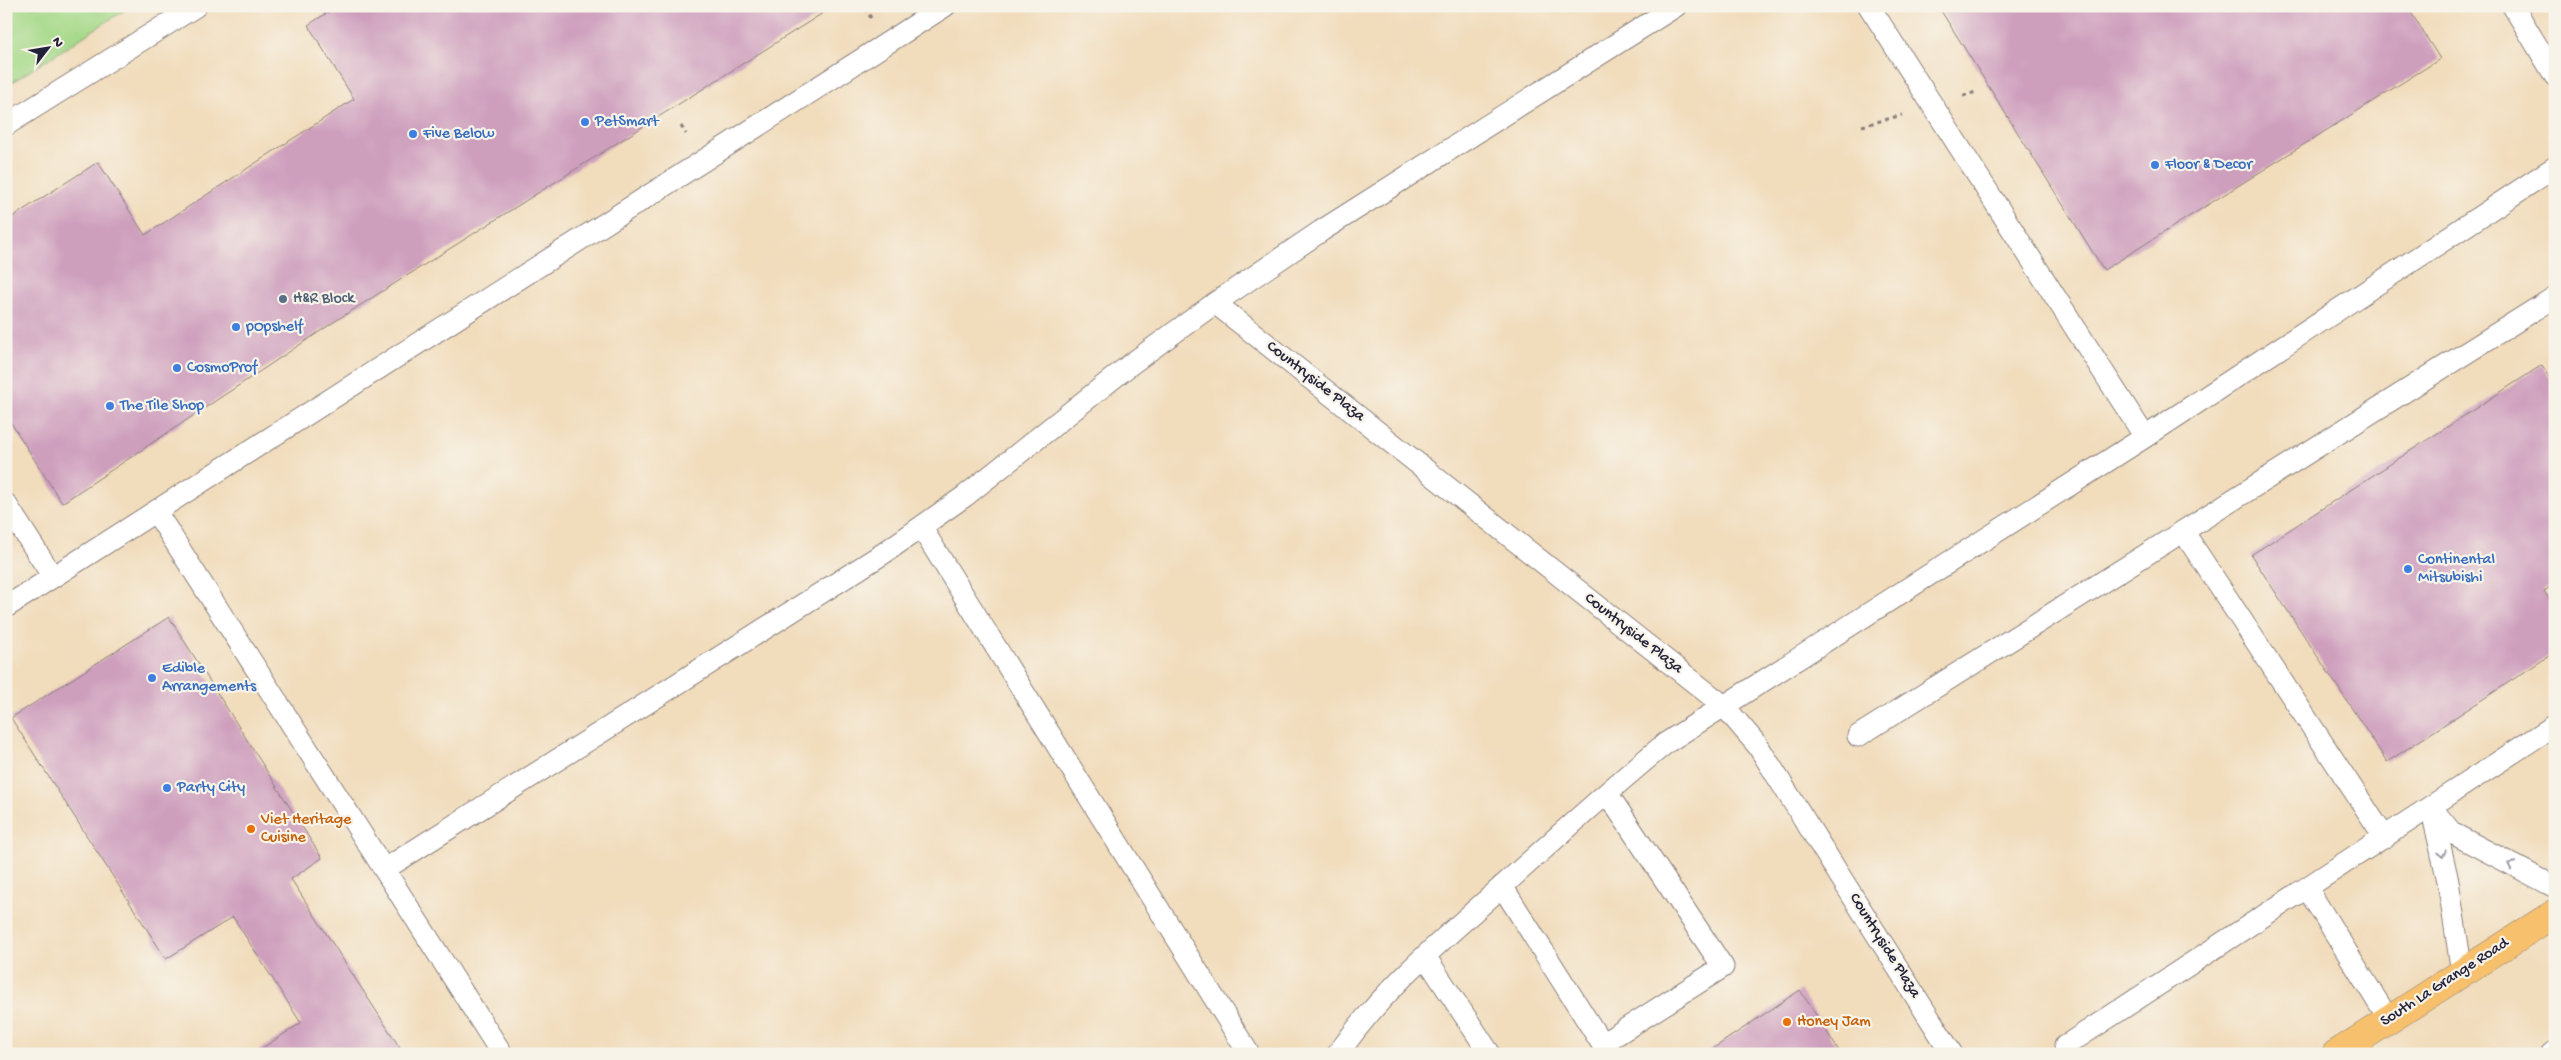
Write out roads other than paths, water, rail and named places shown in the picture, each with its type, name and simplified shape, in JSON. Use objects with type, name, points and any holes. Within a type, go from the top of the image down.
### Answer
[{"type":"main road","name":"South La Grange Road","points":[[2336,1054],[2555,913]]},
{"type":"lane","points":[[6,125],[196,6]]},
{"type":"lane","points":[[6,607],[945,6]]},
{"type":"lane","points":[[385,869],[921,527],[965,496],[1131,364],[1215,303],[1321,231],[1676,6]]},
{"type":"lane","points":[[1869,6],[2145,437]]},
{"type":"lane","points":[[2513,6],[2555,76]]},
{"type":"lane","points":[[1338,1054],[1350,1037],[1392,989],[1425,956],[1607,793],[1666,743],[2145,437],[2555,167]]},
{"type":"lane","points":[[1858,736],[2555,297]]},
{"type":"lane","name":"Countryside Plaza","points":[[1215,303],[1724,706],[1758,746],[1952,1054]]},
{"type":"lane","points":[[6,504],[53,577]]},
{"type":"lane","points":[[156,512],[502,1054]]},
{"type":"lane","points":[[921,527],[1249,1054]]},
{"type":"lane","points":[[2183,531],[2384,838]]},
{"type":"lane","points":[[2065,1046],[2555,725]]},
{"type":"lane","points":[[1502,886],[1605,1049],[1723,967],[1607,793]]},
{"type":"lane","points":[[2431,807],[2452,833],[2555,887]]},
{"type":"lane","points":[[2431,807],[2448,881],[2462,972]]},
{"type":"lane","points":[[2307,888],[2389,1020]]},
{"type":"lane","points":[[1425,956],[1490,1054]]},
{"type":"lane","points":[[2551,1054],[2555,1052]]},
{"type":"place","name":"PetSmart","points":[[585,122]]},
{"type":"place","name":"Five Below","points":[[413,134]]},
{"type":"place","name":"Floor & Decor","points":[[2155,165]]},
{"type":"place","name":"H&R Block","points":[[283,299]]},
{"type":"place","name":"pOpshelf","points":[[236,327]]},
{"type":"place","name":"CosmoProf","points":[[177,368]]},
{"type":"place","name":"The Tile Shop","points":[[110,406]]},
{"type":"place","name":"Continental Mitsubishi","points":[[2408,569]]},
{"type":"place","name":"Edible Arrangements","points":[[152,678]]},
{"type":"place","name":"Party City","points":[[167,788]]},
{"type":"place","name":"Viet Heritage Cuisine","points":[[251,829]]},
{"type":"place","name":"Honey Jam","points":[[1787,1022]]}]
